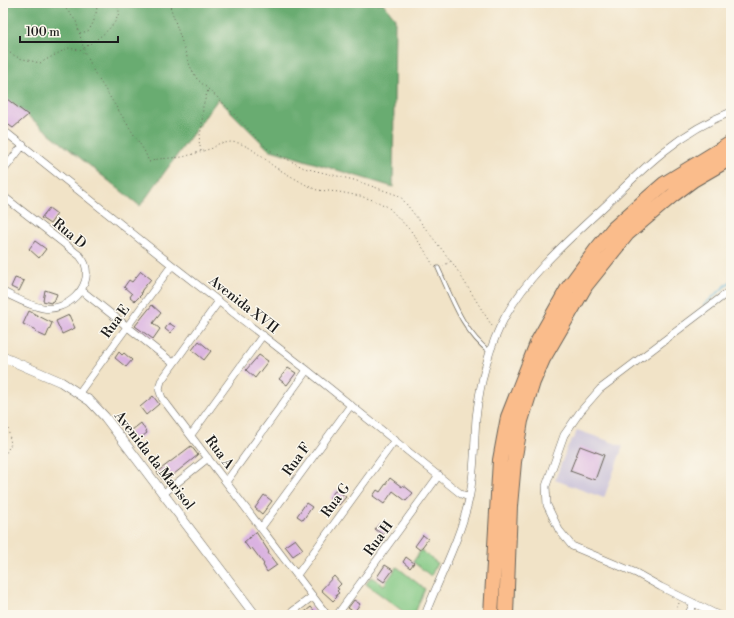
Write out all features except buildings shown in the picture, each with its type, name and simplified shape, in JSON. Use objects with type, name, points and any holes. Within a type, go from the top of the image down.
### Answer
[{"type":"highway","points":[[491,615],[500,460],[508,417],[538,341],[568,288],[613,229],[664,184],[731,142]]},
{"type":"highway","points":[[506,615],[510,506],[514,462],[521,421],[533,382],[543,359],[586,285],[627,234],[673,195],[694,180],[731,158]]},
{"type":"street","points":[[425,615],[457,540],[470,497],[475,463],[476,420],[479,395],[490,352],[499,330],[515,300],[540,268],[644,168],[671,145],[690,132],[731,112]]},
{"type":"street","name":"Avenida XVII","points":[[3,130],[172,265],[307,370],[461,494],[470,497]]},
{"type":"street","points":[[3,171],[23,146]]},
{"type":"street","name":"Rua D","points":[[3,196],[80,256],[85,264],[86,275],[81,290]]},
{"type":"street","name":"Rua E","points":[[79,393],[172,265]]},
{"type":"street","points":[[3,292],[44,308],[60,307],[72,301],[81,290],[173,364]]},
{"type":"street","points":[[718,615],[628,569],[572,546],[558,530],[547,505],[546,486],[564,434],[580,412],[600,389],[731,290]]},
{"type":"street","name":"Rua A","points":[[219,301],[161,381],[159,389],[162,398],[327,615]]},
{"type":"street","points":[[191,435],[263,336]]},
{"type":"street","name":"Avenida da Marisol","points":[[3,357],[61,382],[90,401],[105,417],[164,493],[256,615]]},
{"type":"street","points":[[226,482],[307,370]]},
{"type":"street","name":"Rua F","points":[[262,528],[351,405]]},
{"type":"street","name":"Rua G","points":[[297,575],[395,440]]},
{"type":"street","points":[[164,493],[208,458]]},
{"type":"street","name":"Rua H","points":[[338,615],[439,475]]},
{"type":"street","points":[[288,615],[313,596]]},
{"type":"street","points":[[688,615],[694,603]]},
{"type":"lane","points":[[438,268],[469,332],[479,345],[490,352]]},
{"type":"path","points":[[62,3],[76,21],[86,57]]},
{"type":"path","points":[[80,33],[88,31],[91,27],[97,9],[97,3]]},
{"type":"path","points":[[84,48],[105,33],[113,24],[119,12],[117,3]]},
{"type":"path","points":[[169,3],[190,66],[196,78],[268,149],[304,168],[354,180],[400,196],[451,261],[492,326],[499,330]]},
{"type":"path","points":[[3,49],[19,58],[40,63],[68,48],[80,50],[86,57],[108,96],[145,152],[149,162],[158,159],[183,157],[213,148],[218,144],[231,142],[239,143],[250,148],[273,166],[317,190],[360,196],[388,207],[411,231],[433,265],[438,268],[451,261]]},
{"type":"path","points":[[200,151],[198,141],[202,124],[203,106],[208,89]]},
{"type":"path","points":[[3,414],[6,418],[11,444],[3,458]]},
{"type":"path","points":[[674,615],[682,597]]},
{"type":"shaded area","points":[[577,430],[623,446],[604,498],[555,480],[567,448],[572,439],[574,439]]},
{"type":"green space","points":[[3,3],[383,3],[395,18],[393,187],[268,149],[218,99],[140,206],[3,96]]},
{"type":"green space","points":[[421,550],[437,563],[431,576],[413,562]]},
{"type":"green space","points":[[397,567],[425,589],[414,615],[408,615],[366,584],[371,577],[384,585]]},
{"type":"waterway","points":[[704,305],[731,281]]}]
